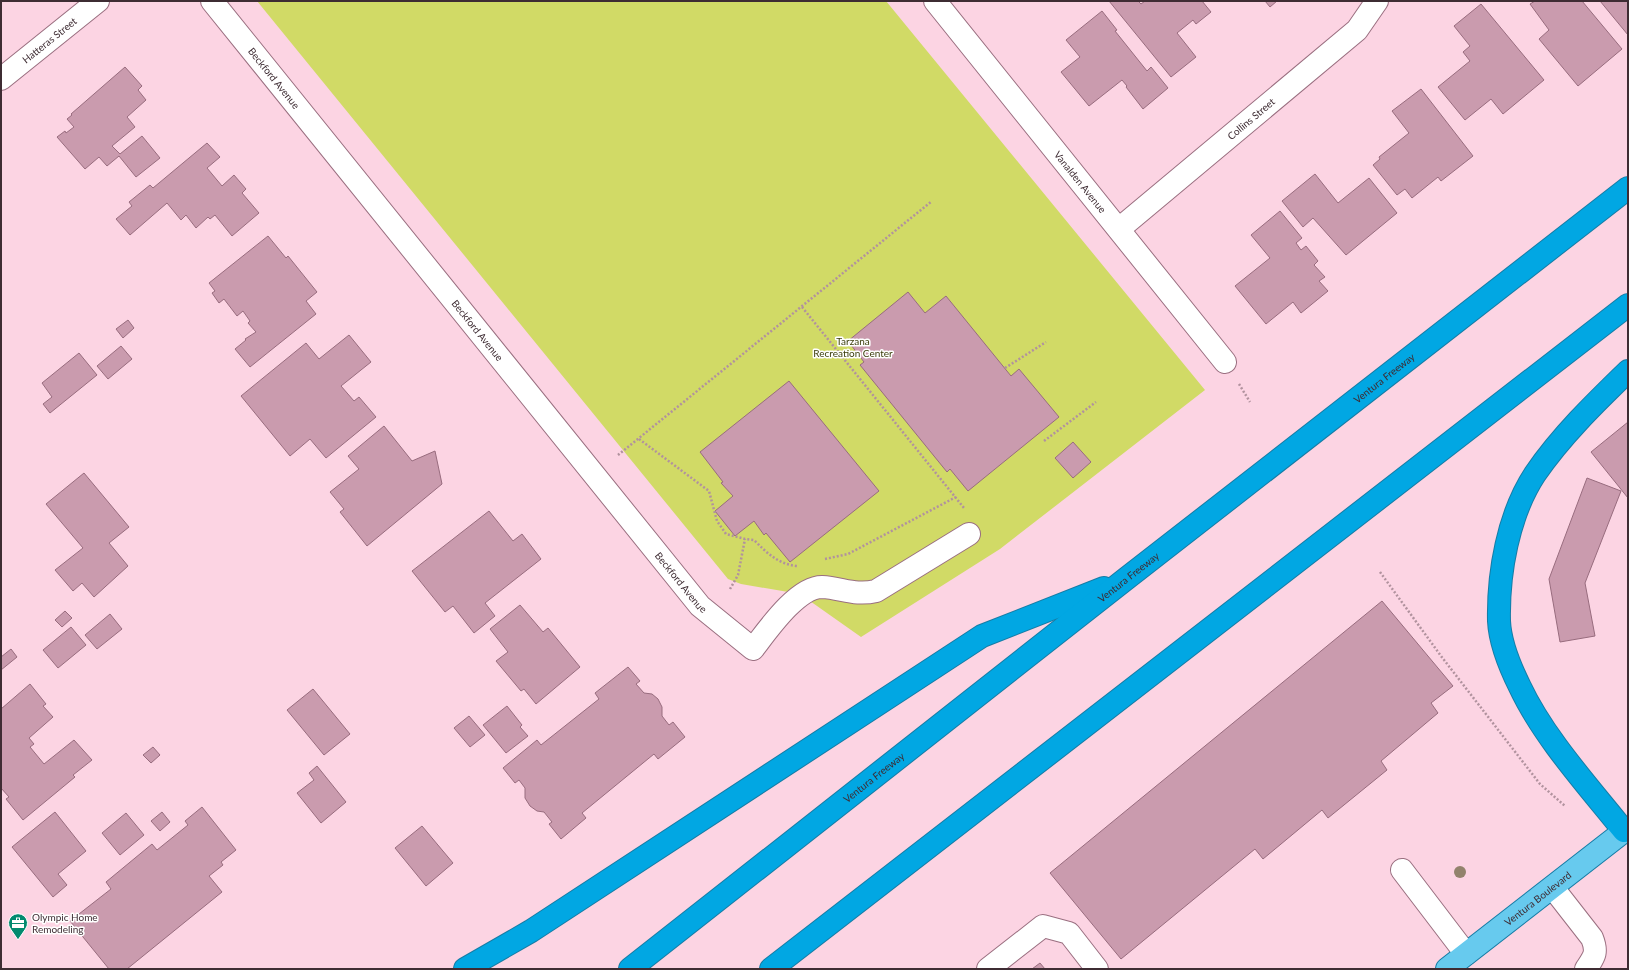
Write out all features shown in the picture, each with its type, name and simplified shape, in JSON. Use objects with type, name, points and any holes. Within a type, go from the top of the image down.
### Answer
[{"type":"highway","name":"Ventura Freeway","points":[[630,969],[1127,578],[1628,188]]},
{"type":"highway","points":[[771,969],[1628,305]]},
{"type":"highway","points":[[1627,832],[1542,726],[1520,688],[1509,663],[1499,623],[1501,574],[1511,522],[1534,475],[1562,439],[1628,371]]},
{"type":"highway","points":[[465,969],[531,930],[982,636],[1127,578]]},
{"type":"main road","name":"Ventura Boulevard","points":[[1449,968],[1627,832]]},
{"type":"street","name":"Hatteras Street","points":[[1,79],[98,1]]},
{"type":"street","name":"Beckford Avenue","points":[[212,1],[700,606],[752,649],[790,604],[811,589],[821,587],[864,594],[876,591],[969,534]]},
{"type":"street","name":"Vanalden Avenue","points":[[935,1],[1225,362]]},
{"type":"street","name":"Collins Street","points":[[1119,230],[1357,30],[1377,1]]},
{"type":"street","points":[[1402,870],[1466,954]]},
{"type":"street","points":[[1552,888],[1592,938],[1596,948],[1594,965]]},
{"type":"street","points":[[988,969],[1043,926],[1069,933],[1097,969]]},
{"type":"path","points":[[618,455],[932,201]]},
{"type":"path","points":[[802,307],[964,507],[969,534]]},
{"type":"path","points":[[1004,368],[1046,342]]},
{"type":"path","points":[[1044,441],[1096,402]]},
{"type":"path","points":[[639,439],[709,491],[717,521],[726,534],[754,540],[771,558],[788,565],[799,566]]},
{"type":"path","points":[[820,560],[848,554],[956,497]]},
{"type":"path","points":[[730,589],[738,575],[745,539]]},
{"type":"path","points":[[1380,572],[1441,656],[1540,784],[1565,806]]},
{"type":"green space","name":"Tarzana Recreation Center","points":[[257,1],[886,1],[1205,390],[1000,549],[861,637],[800,594],[741,584],[728,579]]},
{"type":"building","points":[[1109,1],[1138,1],[1141,4],[1145,1],[1202,1],[1211,12],[1196,24],[1193,20],[1177,33],[1196,57],[1171,77]]},
{"type":"building","points":[[1265,1],[1277,1],[1270,7]]},
{"type":"building","points":[[1535,1],[1582,1],[1622,49],[1578,86],[1539,39],[1549,30],[1530,4]]},
{"type":"building","points":[[1600,1],[1628,1],[1628,35]]},
{"type":"building","points":[[1481,4],[1544,80],[1503,114],[1491,99],[1465,120],[1438,87],[1470,61],[1463,52],[1470,46],[1454,26]]},
{"type":"building","points":[[1102,11],[1117,30],[1115,31],[1147,71],[1151,67],[1168,88],[1143,109],[1122,80],[1089,106],[1061,72],[1080,57],[1066,40]]},
{"type":"building","points":[[125,67],[142,86],[138,90],[146,100],[127,117],[135,127],[112,146],[120,154],[142,136],[160,158],[136,177],[119,156],[107,166],[99,157],[85,169],[57,137],[74,127],[67,119],[72,115],[71,114]]},
{"type":"building","points":[[1421,89],[1473,156],[1441,181],[1438,177],[1412,198],[1405,189],[1397,195],[1373,165],[1380,159],[1379,157],[1409,133],[1392,111]]},
{"type":"building","points":[[207,143],[220,157],[207,168],[222,186],[234,175],[246,189],[242,193],[259,213],[232,236],[215,215],[210,219],[208,217],[196,228],[186,215],[181,220],[167,203],[130,235],[116,219],[132,206],[129,202],[150,185],[153,188]]},
{"type":"building","points":[[1315,174],[1338,203],[1369,178],[1397,213],[1346,255],[1313,218],[1303,227],[1282,201]]},
{"type":"building","points":[[1280,211],[1302,238],[1296,243],[1301,250],[1306,246],[1318,261],[1314,265],[1325,277],[1319,281],[1328,291],[1301,313],[1293,302],[1266,324],[1235,286],[1270,258],[1251,235]]},
{"type":"building","points":[[268,236],[286,258],[288,256],[317,292],[306,301],[316,314],[250,367],[235,349],[246,340],[245,339],[256,332],[248,323],[250,321],[243,311],[237,316],[224,299],[219,303],[212,293],[215,291],[209,283]]},
{"type":"building","points":[[908,292],[925,313],[946,296],[1011,376],[1019,369],[1059,417],[968,491],[950,469],[947,472],[860,365],[864,362],[848,341]]},
{"type":"building","points":[[128,320],[134,328],[123,338],[116,329]]},
{"type":"building","points":[[349,335],[371,362],[341,386],[354,401],[359,397],[376,417],[326,458],[310,439],[290,456],[241,396],[306,343],[319,359]]},
{"type":"building","points":[[121,346],[132,359],[108,379],[97,366]]},
{"type":"building","points":[[79,353],[97,375],[50,413],[43,404],[52,397],[42,383]]},
{"type":"building","points":[[789,381],[879,491],[790,562],[766,533],[764,535],[754,521],[735,536],[715,511],[733,496],[721,483],[723,482],[700,452]]},
{"type":"building","points":[[1628,422],[1628,498],[1591,452]]},
{"type":"building","points":[[384,426],[412,461],[435,451],[442,484],[367,546],[340,512],[344,509],[330,492],[359,469],[348,456]]},
{"type":"building","points":[[1073,442],[1091,462],[1073,478],[1055,458]]},
{"type":"building","points":[[84,473],[129,527],[109,543],[128,566],[94,597],[82,583],[73,591],[55,570],[83,548],[46,504]]},
{"type":"building","points":[[1587,478],[1621,491],[1585,583],[1595,636],[1560,642],[1549,579]]},
{"type":"building","points":[[489,511],[513,541],[522,534],[541,559],[485,603],[495,616],[474,633],[453,606],[445,612],[412,571]]},
{"type":"building","points":[[1382,601],[1453,686],[1431,703],[1438,713],[1381,761],[1387,770],[1328,818],[1322,810],[1263,859],[1255,849],[1121,959],[1050,873]]},
{"type":"building","points":[[520,605],[543,632],[548,628],[580,667],[536,704],[524,689],[521,691],[496,661],[508,652],[490,629]]},
{"type":"building","points":[[65,611],[72,618],[62,627],[55,620]]},
{"type":"building","points":[[110,614],[122,629],[97,649],[85,635]]},
{"type":"building","points":[[71,627],[86,645],[58,668],[43,650]]},
{"type":"building","points":[[11,649],[17,657],[1,670],[1,657]]},
{"type":"building","points":[[628,667],[640,681],[636,684],[644,693],[652,694],[658,699],[662,707],[662,716],[669,725],[673,722],[685,737],[658,759],[654,754],[582,813],[586,818],[561,839],[549,824],[552,822],[544,812],[537,811],[530,806],[525,798],[525,788],[519,780],[515,783],[503,768],[537,740],[541,745],[599,699],[595,693]]},
{"type":"building","points":[[30,684],[46,704],[43,706],[53,717],[29,738],[34,744],[30,747],[44,764],[74,740],[92,760],[73,775],[75,777],[23,820],[6,799],[9,797],[1,788],[1,709]]},
{"type":"building","points":[[313,689],[350,734],[324,755],[287,710]]},
{"type":"building","points":[[507,706],[522,725],[520,727],[528,736],[506,753],[483,725]]},
{"type":"building","points":[[469,716],[485,735],[470,747],[454,728]]},
{"type":"building","points":[[153,747],[160,755],[151,763],[143,755]]},
{"type":"building","points":[[317,766],[346,802],[321,823],[297,793],[314,780],[309,773]]},
{"type":"building","points":[[202,807],[236,850],[221,862],[223,865],[209,876],[222,892],[127,969],[109,969],[70,921],[111,889],[106,882],[152,844],[157,850],[188,825],[185,821]]},
{"type":"building","points":[[55,812],[86,851],[58,874],[67,885],[53,897],[12,847]]},
{"type":"building","points":[[162,812],[170,822],[160,831],[151,821]]},
{"type":"building","points":[[126,813],[144,835],[120,855],[102,833]]},
{"type":"building","points":[[422,826],[453,863],[426,886],[395,848]]},
{"type":"building","points":[[1040,963],[1045,969],[1032,969]]},
{"type":"place","name":"Olympic Home Remodeling","points":[[18,940]]}]
